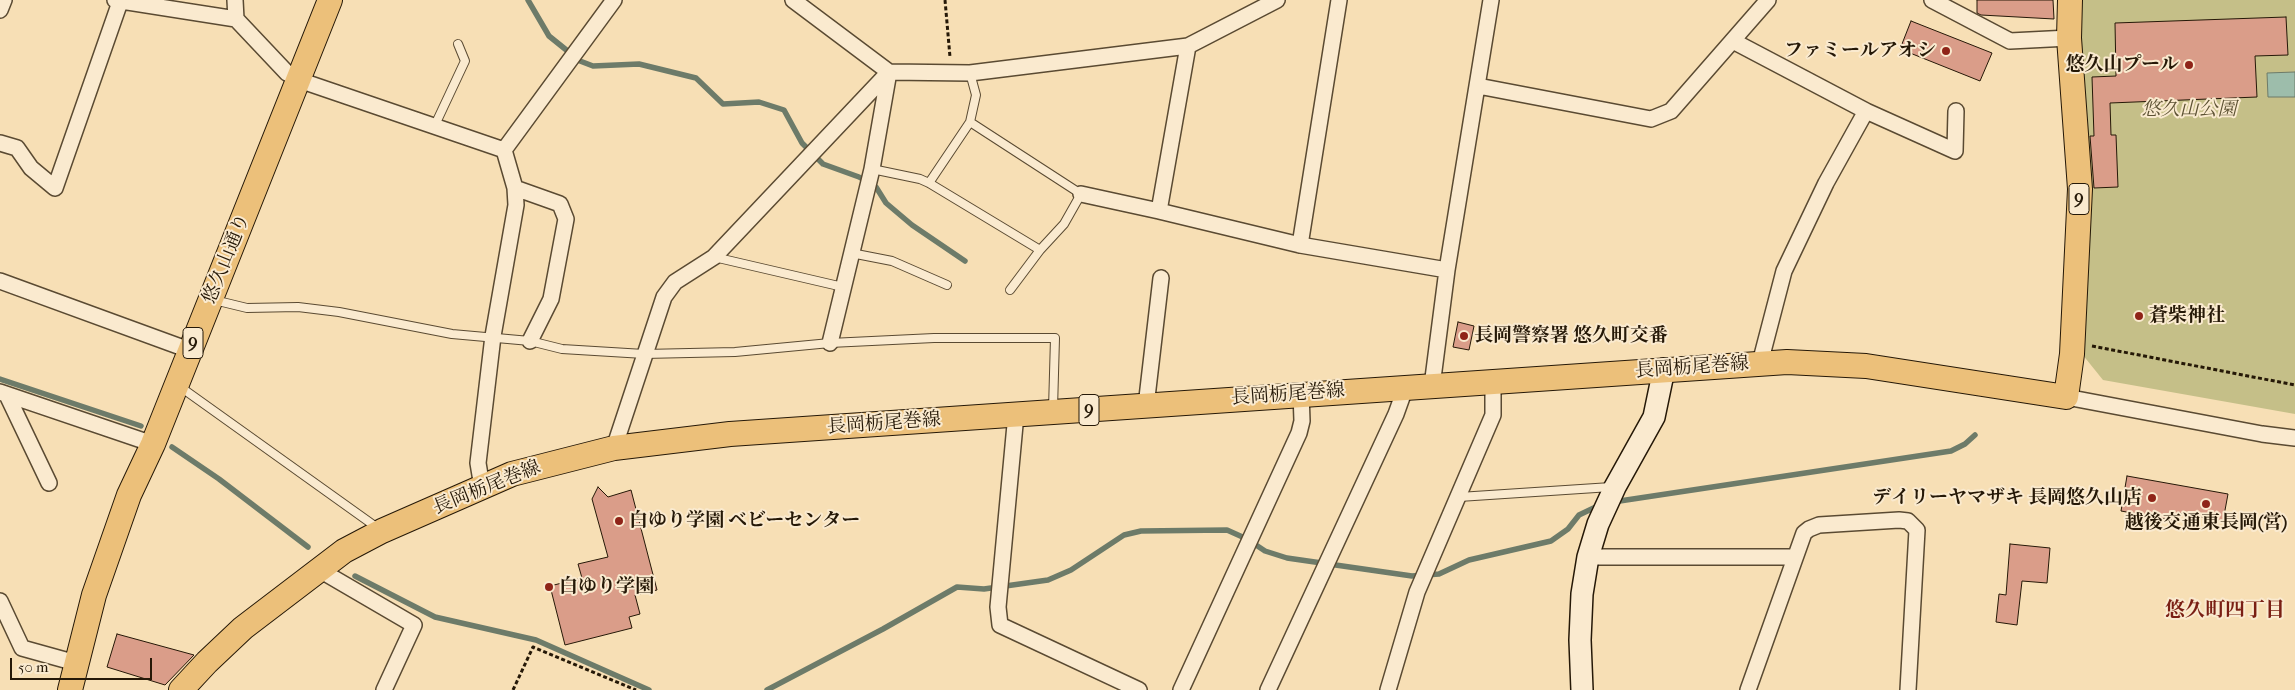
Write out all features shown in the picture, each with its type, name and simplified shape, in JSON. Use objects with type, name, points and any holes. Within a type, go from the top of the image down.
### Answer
[{"type":"main road","name":"悠久山通り","points":[[70,690],[94,595],[126,504],[153,444],[212,299],[330,0]]},
{"type":"main road","name":"9","points":[[2066,398],[2072,342],[2080,189],[2070,38],[2070,0]]},
{"type":"main road","name":"長岡栃尾巻線","points":[[181,690],[243,628],[344,551],[512,474],[614,448],[730,434],[1146,406],[1301,393],[1787,362],[1866,366],[2066,398]]},
{"type":"street","points":[[0,10],[4,0]]},
{"type":"street","points":[[234,0],[236,19],[287,73],[298,80],[504,150]]},
{"type":"street","points":[[504,150],[614,0]]},
{"type":"street","points":[[798,1],[889,72],[970,73],[1188,46],[1277,0]]},
{"type":"street","points":[[1300,245],[1339,0]]},
{"type":"street","points":[[1432,386],[1447,270],[1491,0]]},
{"type":"street","points":[[1478,86],[1651,119],[1671,111],[1768,0]]},
{"type":"street","points":[[1932,0],[2010,41],[2070,38]]},
{"type":"street","points":[[0,143],[17,148],[31,168],[54,188],[117,1],[236,19]]},
{"type":"street","points":[[1733,41],[1866,111],[1955,151],[1956,111]]},
{"type":"street","points":[[1159,210],[1188,46]]},
{"type":"street","points":[[830,343],[850,253],[872,169],[889,72]]},
{"type":"street","points":[[614,448],[664,297],[675,282],[714,256],[889,72]]},
{"type":"street","points":[[1760,363],[1784,271],[1826,183],[1866,111]]},
{"type":"street","points":[[482,487],[478,463],[493,336],[516,205],[515,188],[504,150]]},
{"type":"street","points":[[515,188],[560,204],[566,219],[551,299],[530,341]]},
{"type":"street","points":[[1081,194],[1159,210],[1300,245],[1447,270]]},
{"type":"street","points":[[1146,406],[1161,278]]},
{"type":"street","points":[[0,281],[190,350]]},
{"type":"street","points":[[1582,690],[1580,640],[1582,594],[1588,557],[1598,524],[1615,486],[1654,417],[1664,369]]},
{"type":"street","points":[[1388,690],[1417,592],[1493,415],[1493,381]]},
{"type":"street","points":[[1268,690],[1396,414],[1406,386]]},
{"type":"street","points":[[1181,690],[1299,433],[1302,421],[1301,393]]},
{"type":"street","points":[[3,394],[153,444]]},
{"type":"street","points":[[3,394],[48,483]]},
{"type":"street","points":[[2066,398],[2262,434],[2295,438]]},
{"type":"street","points":[[1016,414],[998,607],[1000,625],[1139,690]]},
{"type":"street","points":[[1748,690],[1804,533],[1809,528],[1819,525],[1899,520],[1908,521],[1917,530],[1908,690]]},
{"type":"street","points":[[1588,557],[1794,557]]},
{"type":"street","points":[[318,570],[414,625],[384,690]]},
{"type":"street","points":[[0,600],[22,648],[76,663]]},
{"type":"lane","points":[[435,125],[466,61],[458,44]]},
{"type":"lane","points":[[929,183],[970,122],[976,95],[970,73]]},
{"type":"lane","points":[[970,122],[1081,194],[1064,224],[1040,250],[1010,290]]},
{"type":"lane","points":[[872,169],[920,179],[929,183],[1040,250]]},
{"type":"lane","points":[[850,253],[892,261],[947,285]]},
{"type":"lane","points":[[714,256],[843,287]]},
{"type":"lane","points":[[212,299],[247,308],[298,307],[339,312],[452,334],[493,336],[530,341],[562,349],[644,354],[735,352],[830,343],[934,338],[1055,338],[1053,412]]},
{"type":"lane","points":[[177,384],[382,532]]},
{"type":"lane","points":[[1458,496],[1615,486]]},
{"type":"path","points":[[945,0],[951,72]]},
{"type":"path","points":[[2072,342],[2295,385]]},
{"type":"path","points":[[513,690],[532,647],[636,690]]},
{"type":"green space","name":"悠久山公園","points":[[2078,0],[2295,0],[2295,414],[2103,380],[2078,349]]},
{"type":"shaded area","points":[[2295,72],[2295,97],[2268,97],[2267,73]]},
{"type":"building","points":[[1977,0],[2053,0],[2054,19],[1981,15],[1977,13]]},
{"type":"building","points":[[2286,17],[2288,55],[2255,56],[2257,97],[2110,103],[2111,135],[2116,135],[2118,187],[2094,188],[2090,136],[2094,136],[2092,77],[2116,76],[2115,23]]},
{"type":"building","name":"ファミールアオシ","points":[[1911,21],[1992,53],[1980,81],[1900,49]]},
{"type":"building","name":"長岡警察署 悠久町交番","points":[[1458,322],[1474,326],[1469,350],[1453,347]]},
{"type":"building","name":"デイリーヤマザキ 長岡悠久山店","points":[[2127,476],[2228,494],[2223,521],[2179,513],[2178,521],[2121,511]]},
{"type":"building","points":[[598,487],[608,497],[631,490],[657,590],[635,595],[640,614],[629,617],[632,628],[565,645],[550,586],[582,578],[578,564],[608,557],[592,499]]},
{"type":"building","points":[[2010,544],[2050,548],[2047,583],[2022,581],[2017,625],[1996,622],[1999,594],[2006,595]]},
{"type":"building","points":[[117,634],[194,655],[165,685],[107,667]]},
{"type":"waterway","points":[[528,0],[549,36],[580,61],[593,66],[639,64],[696,78],[723,104],[759,102],[784,110],[802,143],[823,164],[859,177],[876,187],[886,203],[912,225],[965,261]]},
{"type":"waterway","points":[[0,379],[141,426]]},
{"type":"waterway","points":[[1613,502],[1951,451],[1965,444],[1975,435]]},
{"type":"waterway","points":[[172,447],[219,479],[308,547]]},
{"type":"waterway","points":[[767,690],[883,629],[957,587],[984,589],[1048,580],[1071,570],[1124,535],[1141,531],[1227,530],[1247,539],[1265,551],[1287,558],[1412,576],[1439,574],[1469,560],[1551,541],[1568,529],[1579,515],[1602,504]]},
{"type":"waterway","points":[[355,576],[435,617],[536,640],[649,690]]},
{"type":"place","name":"ファミールアオシ","points":[[1946,51]]},
{"type":"place","name":"悠久山プール","points":[[2189,65]]},
{"type":"place","name":"蒼柴神社","points":[[2139,316]]},
{"type":"place","name":"長岡警察署 悠久町交番","points":[[1464,336]]},
{"type":"place","name":"デイリーヤマザキ 長岡悠久山店","points":[[2152,498]]},
{"type":"place","name":"越後交通東長岡(営)","points":[[2206,504]]},
{"type":"place","name":"白ゆり学園 ベビーセンター","points":[[619,521]]},
{"type":"place","name":"白ゆり学園","points":[[549,587]]},
{"type":"district","name":"悠久町四丁目","points":[[2225,611]]}]
